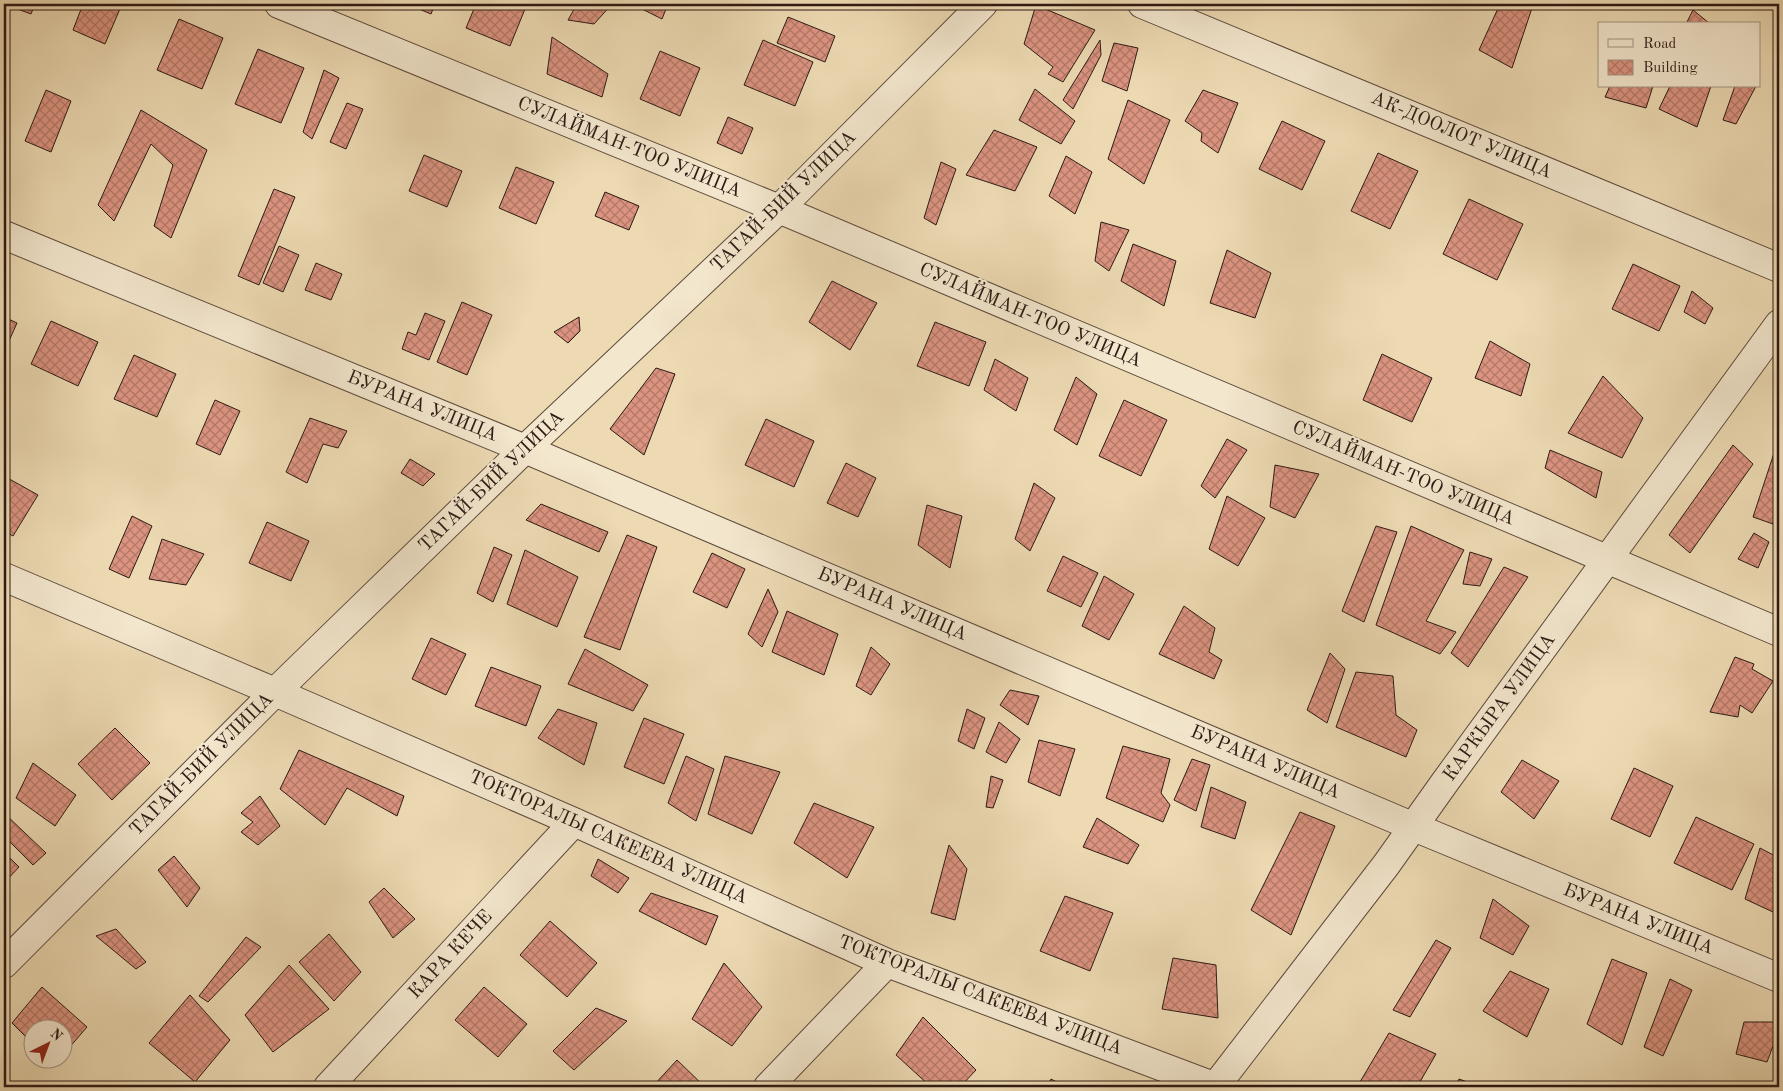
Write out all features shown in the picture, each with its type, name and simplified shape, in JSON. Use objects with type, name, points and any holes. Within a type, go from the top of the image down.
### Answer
[{"type":"street","name":"СУЛАЙМАН-ТОО УЛИЦА","points":[[279,4],[779,209],[1607,561],[1779,632]]},
{"type":"street","name":"ТАГАЙ-БИЙ УЛИЦА","points":[[4,964],[275,692],[525,449],[779,209],[984,4]]},
{"type":"street","name":"АК-ДООЛОТ УЛИЦА","points":[[1142,4],[1779,268]]},
{"type":"street","name":"БУРАНА УЛИЦА","points":[[4,234],[525,449],[1414,827],[1779,978]]},
{"type":"street","name":"КАРКЫРА УЛИЦА","points":[[1216,1087],[1386,865],[1779,324]]},
{"type":"street","name":"ТОКТОРАЛЫ САКЕЕВА УЛИЦА","points":[[4,578],[275,692],[574,822],[887,963],[1216,1087]]},
{"type":"street","name":"КАРА КЕЧЕ","points":[[328,1087],[574,822]]},
{"type":"street","points":[[768,1087],[887,963]]},
{"type":"building","points":[[4,4],[35,4],[31,14]]},
{"type":"building","points":[[83,4],[122,4],[105,44],[73,30]]},
{"type":"building","points":[[407,4],[435,4],[431,14]]},
{"type":"building","points":[[476,4],[527,4],[510,46],[466,28]]},
{"type":"building","points":[[577,4],[612,4],[594,24],[568,20]]},
{"type":"building","points":[[632,4],[668,4],[662,19]]},
{"type":"building","points":[[1500,4],[1533,5],[1512,68],[1479,50]]},
{"type":"building","points":[[1036,5],[1095,30],[1063,82],[1048,74],[1053,67],[1024,44]]},
{"type":"building","points":[[1693,10],[1708,22],[1687,22]]},
{"type":"building","points":[[788,17],[835,36],[825,62],[777,43]]},
{"type":"building","points":[[179,19],[223,38],[202,89],[157,70]]},
{"type":"building","points":[[552,37],[608,74],[602,97],[547,74]]},
{"type":"building","points":[[763,40],[813,62],[795,106],[744,85]]},
{"type":"building","points":[[1100,40],[1101,55],[1073,109],[1063,100]]},
{"type":"building","points":[[1114,43],[1138,48],[1127,91],[1102,81]]},
{"type":"building","points":[[258,49],[304,68],[281,123],[235,104]]},
{"type":"building","points":[[660,51],[700,68],[680,116],[640,99]]},
{"type":"building","points":[[324,70],[339,78],[312,139],[303,132]]},
{"type":"building","points":[[1609,88],[1652,88],[1646,108],[1605,97]]},
{"type":"building","points":[[1669,88],[1710,88],[1697,127],[1659,109]]},
{"type":"building","points":[[1734,88],[1755,88],[1736,124],[1723,120]]},
{"type":"building","points":[[1035,89],[1075,121],[1061,144],[1019,120]]},
{"type":"building","points":[[46,90],[71,101],[51,152],[25,141]]},
{"type":"building","points":[[1203,90],[1238,103],[1218,153],[1201,141],[1202,133],[1185,121]]},
{"type":"building","points":[[1128,100],[1170,120],[1144,184],[1108,159]]},
{"type":"building","points":[[347,103],[363,109],[346,149],[330,142]]},
{"type":"building","points":[[141,110],[207,150],[171,238],[154,226],[173,165],[151,144],[114,221],[98,205]]},
{"type":"building","points":[[728,117],[753,128],[742,154],[717,143]]},
{"type":"building","points":[[1282,121],[1325,141],[1302,190],[1259,169]]},
{"type":"building","points":[[994,130],[1037,147],[1015,191],[966,175]]},
{"type":"building","points":[[1378,153],[1418,171],[1390,229],[1351,211]]},
{"type":"building","points":[[424,155],[462,171],[447,207],[409,191]]},
{"type":"building","points":[[1066,156],[1092,172],[1075,214],[1049,196]]},
{"type":"building","points":[[941,162],[956,169],[936,225],[924,218]]},
{"type":"building","points":[[516,167],[554,182],[536,224],[499,208]]},
{"type":"building","points":[[274,189],[295,197],[259,285],[238,276]]},
{"type":"building","points":[[605,192],[639,206],[629,230],[595,216]]},
{"type":"building","points":[[1469,199],[1523,224],[1497,280],[1443,254]]},
{"type":"building","points":[[1101,222],[1129,230],[1109,271],[1095,261]]},
{"type":"building","points":[[1133,244],[1176,261],[1164,306],[1121,281]]},
{"type":"building","points":[[279,246],[299,255],[283,292],[263,283]]},
{"type":"building","points":[[1227,250],[1271,273],[1255,318],[1210,303]]},
{"type":"building","points":[[316,263],[342,274],[331,300],[305,290]]},
{"type":"building","points":[[1633,264],[1680,286],[1659,331],[1612,309]]},
{"type":"building","points":[[832,281],[877,303],[850,350],[809,322]]},
{"type":"building","points":[[1692,291],[1713,308],[1705,324],[1684,312]]},
{"type":"building","points":[[462,302],[492,315],[467,375],[437,362]]},
{"type":"building","points":[[425,313],[445,321],[429,360],[402,349],[408,332],[416,335]]},
{"type":"building","points":[[4,317],[17,323],[4,352]]},
{"type":"building","points":[[579,317],[580,331],[568,343],[554,332]]},
{"type":"building","points":[[51,321],[98,342],[78,386],[31,364]]},
{"type":"building","points":[[935,322],[986,342],[969,386],[917,366]]},
{"type":"building","points":[[1490,341],[1530,364],[1521,396],[1475,378]]},
{"type":"building","points":[[1382,354],[1432,378],[1412,422],[1363,400]]},
{"type":"building","points":[[134,355],[176,374],[157,417],[114,399]]},
{"type":"building","points":[[995,359],[1028,378],[1016,411],[984,390]]},
{"type":"building","points":[[656,368],[675,374],[644,455],[610,429]]},
{"type":"building","points":[[1603,376],[1643,418],[1622,458],[1568,433]]},
{"type":"building","points":[[1076,377],[1097,394],[1077,445],[1054,430]]},
{"type":"building","points":[[215,400],[240,411],[220,455],[196,444]]},
{"type":"building","points":[[1124,400],[1167,420],[1141,476],[1099,456]]},
{"type":"building","points":[[310,418],[347,431],[338,448],[323,444],[307,483],[286,472]]},
{"type":"building","points":[[766,419],[814,441],[794,487],[745,465]]},
{"type":"building","points":[[1227,439],[1247,450],[1215,498],[1201,486]]},
{"type":"building","points":[[1733,445],[1753,464],[1690,553],[1669,535]]},
{"type":"building","points":[[1776,447],[1779,449],[1779,510],[1773,524],[1753,517]]},
{"type":"building","points":[[1550,450],[1602,472],[1596,498],[1545,468]]},
{"type":"building","points":[[410,459],[435,474],[423,486],[401,473]]},
{"type":"building","points":[[846,463],[876,478],[858,517],[827,503]]},
{"type":"building","points":[[1275,465],[1319,474],[1295,518],[1270,507]]},
{"type":"building","points":[[4,476],[38,495],[13,536],[4,531]]},
{"type":"building","points":[[1034,483],[1055,498],[1030,551],[1015,539]]},
{"type":"building","points":[[1227,496],[1265,518],[1238,566],[1209,549]]},
{"type":"building","points":[[541,504],[608,532],[599,552],[526,520]]},
{"type":"building","points":[[927,505],[962,516],[950,568],[918,545]]},
{"type":"building","points":[[132,516],[152,526],[129,578],[109,569]]},
{"type":"building","points":[[267,522],[309,541],[291,581],[249,563]]},
{"type":"building","points":[[1376,526],[1397,532],[1364,622],[1342,611]]},
{"type":"building","points":[[1411,526],[1464,550],[1426,621],[1456,632],[1440,654],[1376,625]]},
{"type":"building","points":[[1754,533],[1769,542],[1758,568],[1738,559]]},
{"type":"building","points":[[627,535],[657,547],[620,650],[584,637]]},
{"type":"building","points":[[162,539],[204,554],[186,585],[149,579]]},
{"type":"building","points":[[494,547],[512,555],[493,602],[477,593]]},
{"type":"building","points":[[525,550],[578,577],[557,627],[507,604]]},
{"type":"building","points":[[1470,552],[1492,559],[1480,586],[1463,584]]},
{"type":"building","points":[[712,553],[745,569],[727,608],[693,592]]},
{"type":"building","points":[[1063,556],[1098,573],[1081,607],[1047,591]]},
{"type":"building","points":[[1504,567],[1528,577],[1468,667],[1451,653]]},
{"type":"building","points":[[1104,576],[1134,594],[1109,640],[1082,626]]},
{"type":"building","points":[[768,589],[778,612],[762,647],[748,634]]},
{"type":"building","points":[[1184,606],[1215,628],[1209,652],[1222,660],[1214,679],[1159,654]]},
{"type":"building","points":[[787,611],[838,634],[824,675],[772,652]]},
{"type":"building","points":[[431,638],[466,654],[446,695],[412,679]]},
{"type":"building","points":[[871,647],[890,664],[871,695],[856,686]]},
{"type":"building","points":[[585,649],[648,685],[633,711],[568,684]]},
{"type":"building","points":[[1330,653],[1345,669],[1327,723],[1307,710]]},
{"type":"building","points":[[1735,657],[1754,664],[1752,669],[1773,681],[1752,713],[1740,705],[1738,717],[1710,712]]},
{"type":"building","points":[[491,667],[541,686],[526,726],[475,706]]},
{"type":"building","points":[[1356,672],[1393,676],[1396,715],[1417,730],[1406,757],[1336,727]]},
{"type":"building","points":[[1010,690],[1039,696],[1028,725],[1000,705]]},
{"type":"building","points":[[558,709],[597,723],[584,765],[538,738]]},
{"type":"building","points":[[967,709],[985,718],[974,749],[958,741]]},
{"type":"building","points":[[644,718],[684,734],[664,784],[624,767]]},
{"type":"building","points":[[999,722],[1020,739],[1006,763],[986,752]]},
{"type":"building","points":[[115,728],[150,763],[112,800],[78,764]]},
{"type":"building","points":[[1039,740],[1075,749],[1060,796],[1028,782]]},
{"type":"building","points":[[1123,746],[1170,759],[1161,793],[1170,805],[1163,822],[1106,798]]},
{"type":"building","points":[[299,750],[404,796],[397,816],[347,788],[325,825],[280,789]]},
{"type":"building","points":[[686,756],[714,769],[696,821],[668,803]]},
{"type":"building","points":[[725,756],[780,772],[752,834],[708,814]]},
{"type":"building","points":[[1192,759],[1210,765],[1196,811],[1174,800]]},
{"type":"building","points":[[1522,760],[1559,781],[1534,819],[1501,792]]},
{"type":"building","points":[[33,763],[76,795],[55,826],[16,798]]},
{"type":"building","points":[[1634,768],[1673,786],[1650,837],[1611,819]]},
{"type":"building","points":[[991,776],[1003,780],[993,808],[986,807]]},
{"type":"building","points":[[1211,787],[1246,802],[1235,839],[1201,827]]},
{"type":"building","points":[[260,796],[280,826],[258,845],[241,832],[253,822],[241,813]]},
{"type":"building","points":[[814,803],[874,827],[847,878],[794,843]]},
{"type":"building","points":[[1300,812],[1335,826],[1291,935],[1251,910]]},
{"type":"building","points":[[4,813],[46,853],[33,865],[4,836]]},
{"type":"building","points":[[1696,817],[1754,844],[1732,890],[1674,863]]},
{"type":"building","points":[[1097,818],[1139,845],[1128,864],[1083,847]]},
{"type":"building","points":[[949,845],[967,869],[955,920],[931,913]]},
{"type":"building","points":[[1760,848],[1779,858],[1779,901],[1773,912],[1745,899]]},
{"type":"building","points":[[4,852],[19,867],[4,883]]},
{"type":"building","points":[[174,856],[200,888],[187,907],[158,870]]},
{"type":"building","points":[[598,859],[629,878],[618,893],[591,876]]},
{"type":"building","points":[[384,888],[415,919],[393,938],[369,902]]},
{"type":"building","points":[[651,893],[718,916],[706,945],[639,911]]},
{"type":"building","points":[[1065,896],[1113,913],[1090,971],[1040,951]]},
{"type":"building","points":[[1493,899],[1529,926],[1513,955],[1480,938]]},
{"type":"building","points":[[550,921],[597,963],[567,997],[520,955]]},
{"type":"building","points":[[116,929],[146,962],[136,969],[96,936]]},
{"type":"building","points":[[329,934],[361,972],[334,1001],[299,962]]},
{"type":"building","points":[[246,937],[261,947],[208,1002],[199,996]]},
{"type":"building","points":[[1436,940],[1451,948],[1410,1017],[1393,1010]]},
{"type":"building","points":[[1173,958],[1216,965],[1218,1018],[1162,1009]]},
{"type":"building","points":[[1612,959],[1647,973],[1622,1045],[1587,1024]]},
{"type":"building","points":[[724,963],[762,1007],[732,1046],[692,1019]]},
{"type":"building","points":[[289,965],[329,1009],[273,1052],[245,1015]]},
{"type":"building","points":[[1510,971],[1549,989],[1527,1037],[1483,1011]]},
{"type":"building","points":[[1670,979],[1692,990],[1663,1056],[1644,1047]]},
{"type":"building","points":[[42,987],[87,1027],[72,1044],[72,1018],[22,1018],[22,1033],[12,1023]]},
{"type":"building","points":[[484,987],[527,1024],[498,1057],[455,1020]]},
{"type":"building","points":[[190,995],[230,1040],[195,1082],[149,1043]]},
{"type":"building","points":[[596,1008],[627,1021],[574,1070],[553,1051]]},
{"type":"building","points":[[923,1017],[976,1070],[960,1087],[931,1087],[896,1055]]},
{"type":"building","points":[[1744,1022],[1779,1022],[1779,1030],[1767,1062],[1736,1054]]},
{"type":"building","points":[[1389,1033],[1436,1054],[1417,1087],[1357,1087]]},
{"type":"building","points":[[677,1060],[705,1087],[653,1086]]},
{"type":"building","points":[[1051,1079],[1066,1087],[1047,1087]]},
{"type":"building","points":[[1459,1079],[1481,1087],[1455,1087]]},
{"type":"building","points":[[4,1080],[11,1087],[4,1087]]}]
